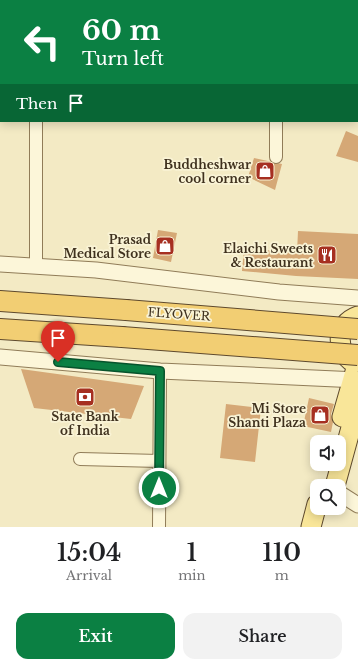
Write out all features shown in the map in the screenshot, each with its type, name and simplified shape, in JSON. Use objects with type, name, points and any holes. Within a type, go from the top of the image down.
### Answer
[{"type":"highway","name":"FLYOVER","points":[[0,301],[358,328]]},
{"type":"highway","points":[[0,328],[122,337],[357,369]]},
{"type":"main road","points":[[337,435],[357,369],[342,352],[340,342],[341,332],[344,326],[358,316]]},
{"type":"main road","points":[[337,479],[358,402]]},
{"type":"main road","points":[[310,527],[314,515]]},
{"type":"main road","points":[[324,527],[327,515]]},
{"type":"street","points":[[36,122],[36,266]]},
{"type":"street","points":[[276,122],[276,157]]},
{"type":"street","points":[[0,264],[96,270],[279,292],[358,298]]},
{"type":"street","points":[[0,357],[160,371],[357,369]]},
{"type":"street","points":[[159,527],[160,371]]},
{"type":"street","points":[[80,459],[159,461]]},
{"type":"street","points":[[346,497],[358,505]]},
{"type":"building","points":[[346,131],[358,136],[358,162],[336,156]]},
{"type":"building","name":"Buddheshwar cool corner","points":[[254,158],[282,164],[275,190],[248,177]]},
{"type":"building","name":"Prasad Medical Store","points":[[158,230],[177,233],[171,262],[153,258]]},
{"type":"building","name":"Elaichi Sweets & Restaurant","points":[[298,231],[358,234],[358,279],[296,276],[242,271],[244,248],[297,253]]},
{"type":"building","name":"State Bank of India","points":[[21,369],[144,386],[131,419],[34,408]]},
{"type":"building","name":"Mi Store Shanti Plaza","points":[[309,398],[334,404],[331,414],[333,422],[331,432],[303,426]]},
{"type":"building","points":[[226,404],[261,408],[255,462],[220,458]]},
{"type":"place","name":"Buddheshwar cool corner","points":[[265,171]]},
{"type":"place","name":"Prasad Medical Store","points":[[165,246]]},
{"type":"place","name":"Elaichi Sweets & Restaurant","points":[[327,255]]},
{"type":"place","name":"State Bank of India","points":[[85,397]]},
{"type":"place","name":"Mi Store Shanti Plaza","points":[[320,415]]},
{"type":"route","points":[[58,362],[160,371],[159,488]]}]
